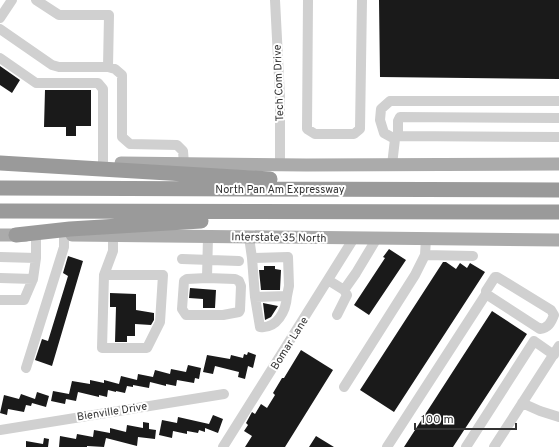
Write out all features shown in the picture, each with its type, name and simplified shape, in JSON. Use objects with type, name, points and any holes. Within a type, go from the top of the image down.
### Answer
[{"type":"highway","points":[[0,163],[256,179],[366,180],[408,189]]},
{"type":"highway","points":[[441,189],[459,180],[559,181]]},
{"type":"highway","name":"North Pan Am Expressway","points":[[0,188],[559,190]]},
{"type":"highway","name":"North Pan Am Expressway","points":[[0,211],[559,212]]},
{"type":"highway","points":[[16,235],[70,229],[171,222],[302,220],[409,212],[519,221],[559,222]]},
{"type":"main road","points":[[0,163],[280,165],[559,164]]},
{"type":"main road","name":"Interstate 35 North","points":[[0,235],[559,240]]},
{"type":"street","points":[[0,18],[12,0]]},
{"type":"street","points":[[36,0],[59,15],[109,15],[108,67]]},
{"type":"street","name":"Tech Com Drive","points":[[275,0],[280,97],[280,165]]},
{"type":"street","points":[[308,0],[307,129],[315,134],[354,134],[360,129],[362,0]]},
{"type":"street","points":[[0,29],[52,65],[58,67],[108,67],[115,69],[122,75],[122,137],[130,144],[177,145],[183,151],[184,164]]},
{"type":"street","points":[[0,58],[36,83],[98,83],[103,89],[103,163]]},
{"type":"street","points":[[559,101],[390,101],[381,109],[380,120],[384,133],[397,138],[559,137]]},
{"type":"street","points":[[392,165],[397,138],[398,121],[400,117],[559,118]]},
{"type":"street","points":[[0,300],[24,300],[32,278],[36,258],[36,235]]},
{"type":"street","points":[[26,368],[64,247],[64,235]]},
{"type":"street","points":[[104,276],[163,275],[160,322],[147,348],[102,348],[104,276],[113,251],[113,236]]},
{"type":"street","points":[[208,236],[208,278]]},
{"type":"street","points":[[249,237],[255,297],[260,327],[266,328],[275,323],[281,315],[286,303],[289,286],[288,258],[252,258]]},
{"type":"street","name":"Bomar Lane","points":[[223,447],[354,238]]},
{"type":"street","points":[[344,290],[377,238]]},
{"type":"street","points":[[344,387],[415,275],[426,255],[426,238]]},
{"type":"street","points":[[426,255],[473,256]]},
{"type":"street","points":[[0,258],[36,258]]},
{"type":"street","points":[[182,259],[239,261]]},
{"type":"street","points":[[387,447],[486,294],[486,291],[495,277],[497,277],[551,310],[554,316],[551,323],[540,329],[534,341],[466,447]]},
{"type":"street","points":[[0,278],[32,278]]},
{"type":"street","points":[[208,278],[235,279],[239,281],[241,286],[239,312],[223,315],[186,315],[182,309],[184,281],[187,279],[208,278]]},
{"type":"street","points":[[328,280],[344,290],[347,295],[337,315]]},
{"type":"street","points":[[486,294],[540,329]]},
{"type":"street","points":[[255,297],[287,296]]},
{"type":"street","points":[[494,447],[556,350],[534,341]]},
{"type":"street","name":"Bienville Drive","points":[[0,430],[224,394]]},
{"type":"street","points":[[522,403],[559,417]]},
{"type":"building","points":[[379,0],[559,0],[559,79],[380,77]]},
{"type":"building","points":[[0,66],[20,80],[12,93],[0,85]]},
{"type":"building","points":[[45,90],[91,90],[91,126],[76,126],[76,136],[66,136],[66,127],[44,127]]},
{"type":"building","points":[[389,249],[406,260],[369,315],[354,305],[385,258],[383,257]]},
{"type":"building","points":[[68,256],[83,261],[52,366],[35,360],[42,339],[48,341],[68,276],[63,273]]},
{"type":"building","points":[[443,262],[446,262],[456,269],[460,263],[467,268],[470,263],[485,272],[394,412],[360,390]]},
{"type":"building","points":[[264,266],[275,266],[275,269],[281,270],[280,290],[261,290],[259,270],[264,270]]},
{"type":"building","points":[[190,288],[216,290],[215,308],[203,308],[203,299],[189,298]]},
{"type":"building","points":[[110,293],[136,294],[136,310],[154,313],[154,320],[151,325],[135,324],[135,336],[127,336],[127,342],[115,342],[116,307],[110,307]]},
{"type":"building","points":[[263,303],[278,306],[271,317],[265,320]]},
{"type":"building","points":[[492,311],[527,334],[453,447],[404,447]]},
{"type":"building","points":[[301,350],[333,370],[285,447],[245,447],[252,436],[244,431],[248,425],[246,423],[252,412],[255,414],[261,404],[267,408],[275,395],[273,393]]},
{"type":"building","points":[[248,352],[256,355],[253,368],[248,366],[245,379],[238,377],[239,372],[215,366],[213,374],[203,372],[207,355],[230,359],[231,355],[243,358],[244,354],[247,355]]},
{"type":"building","points":[[188,365],[201,368],[199,379],[195,378],[194,383],[177,380],[176,386],[166,384],[166,386],[150,382],[149,388],[133,385],[133,387],[127,386],[125,393],[108,390],[107,397],[99,395],[99,397],[78,392],[76,401],[66,399],[65,404],[51,401],[53,391],[69,394],[72,381],[90,384],[90,380],[104,383],[104,380],[119,384],[121,376],[137,380],[138,374],[153,377],[155,370],[170,374],[171,369],[186,372]]},
{"type":"building","points":[[37,392],[49,396],[46,407],[32,403],[31,406],[26,405],[24,412],[8,409],[7,415],[0,413],[4,395],[19,399],[21,394],[35,399]]},
{"type":"building","points":[[213,415],[223,419],[218,433],[205,428],[205,432],[199,430],[198,433],[187,431],[187,434],[173,431],[172,438],[159,435],[162,420],[177,423],[178,417],[209,424]]},
{"type":"building","points":[[143,422],[149,423],[149,429],[156,430],[155,439],[138,437],[137,446],[106,438],[104,447],[59,447],[60,436],[76,439],[77,434],[93,437],[94,430],[110,433],[110,428],[126,432],[127,425],[143,428]]},
{"type":"building","points":[[316,436],[334,447],[309,447]]},
{"type":"building","points":[[44,438],[49,439],[48,447],[26,447],[26,441],[43,444]]}]
